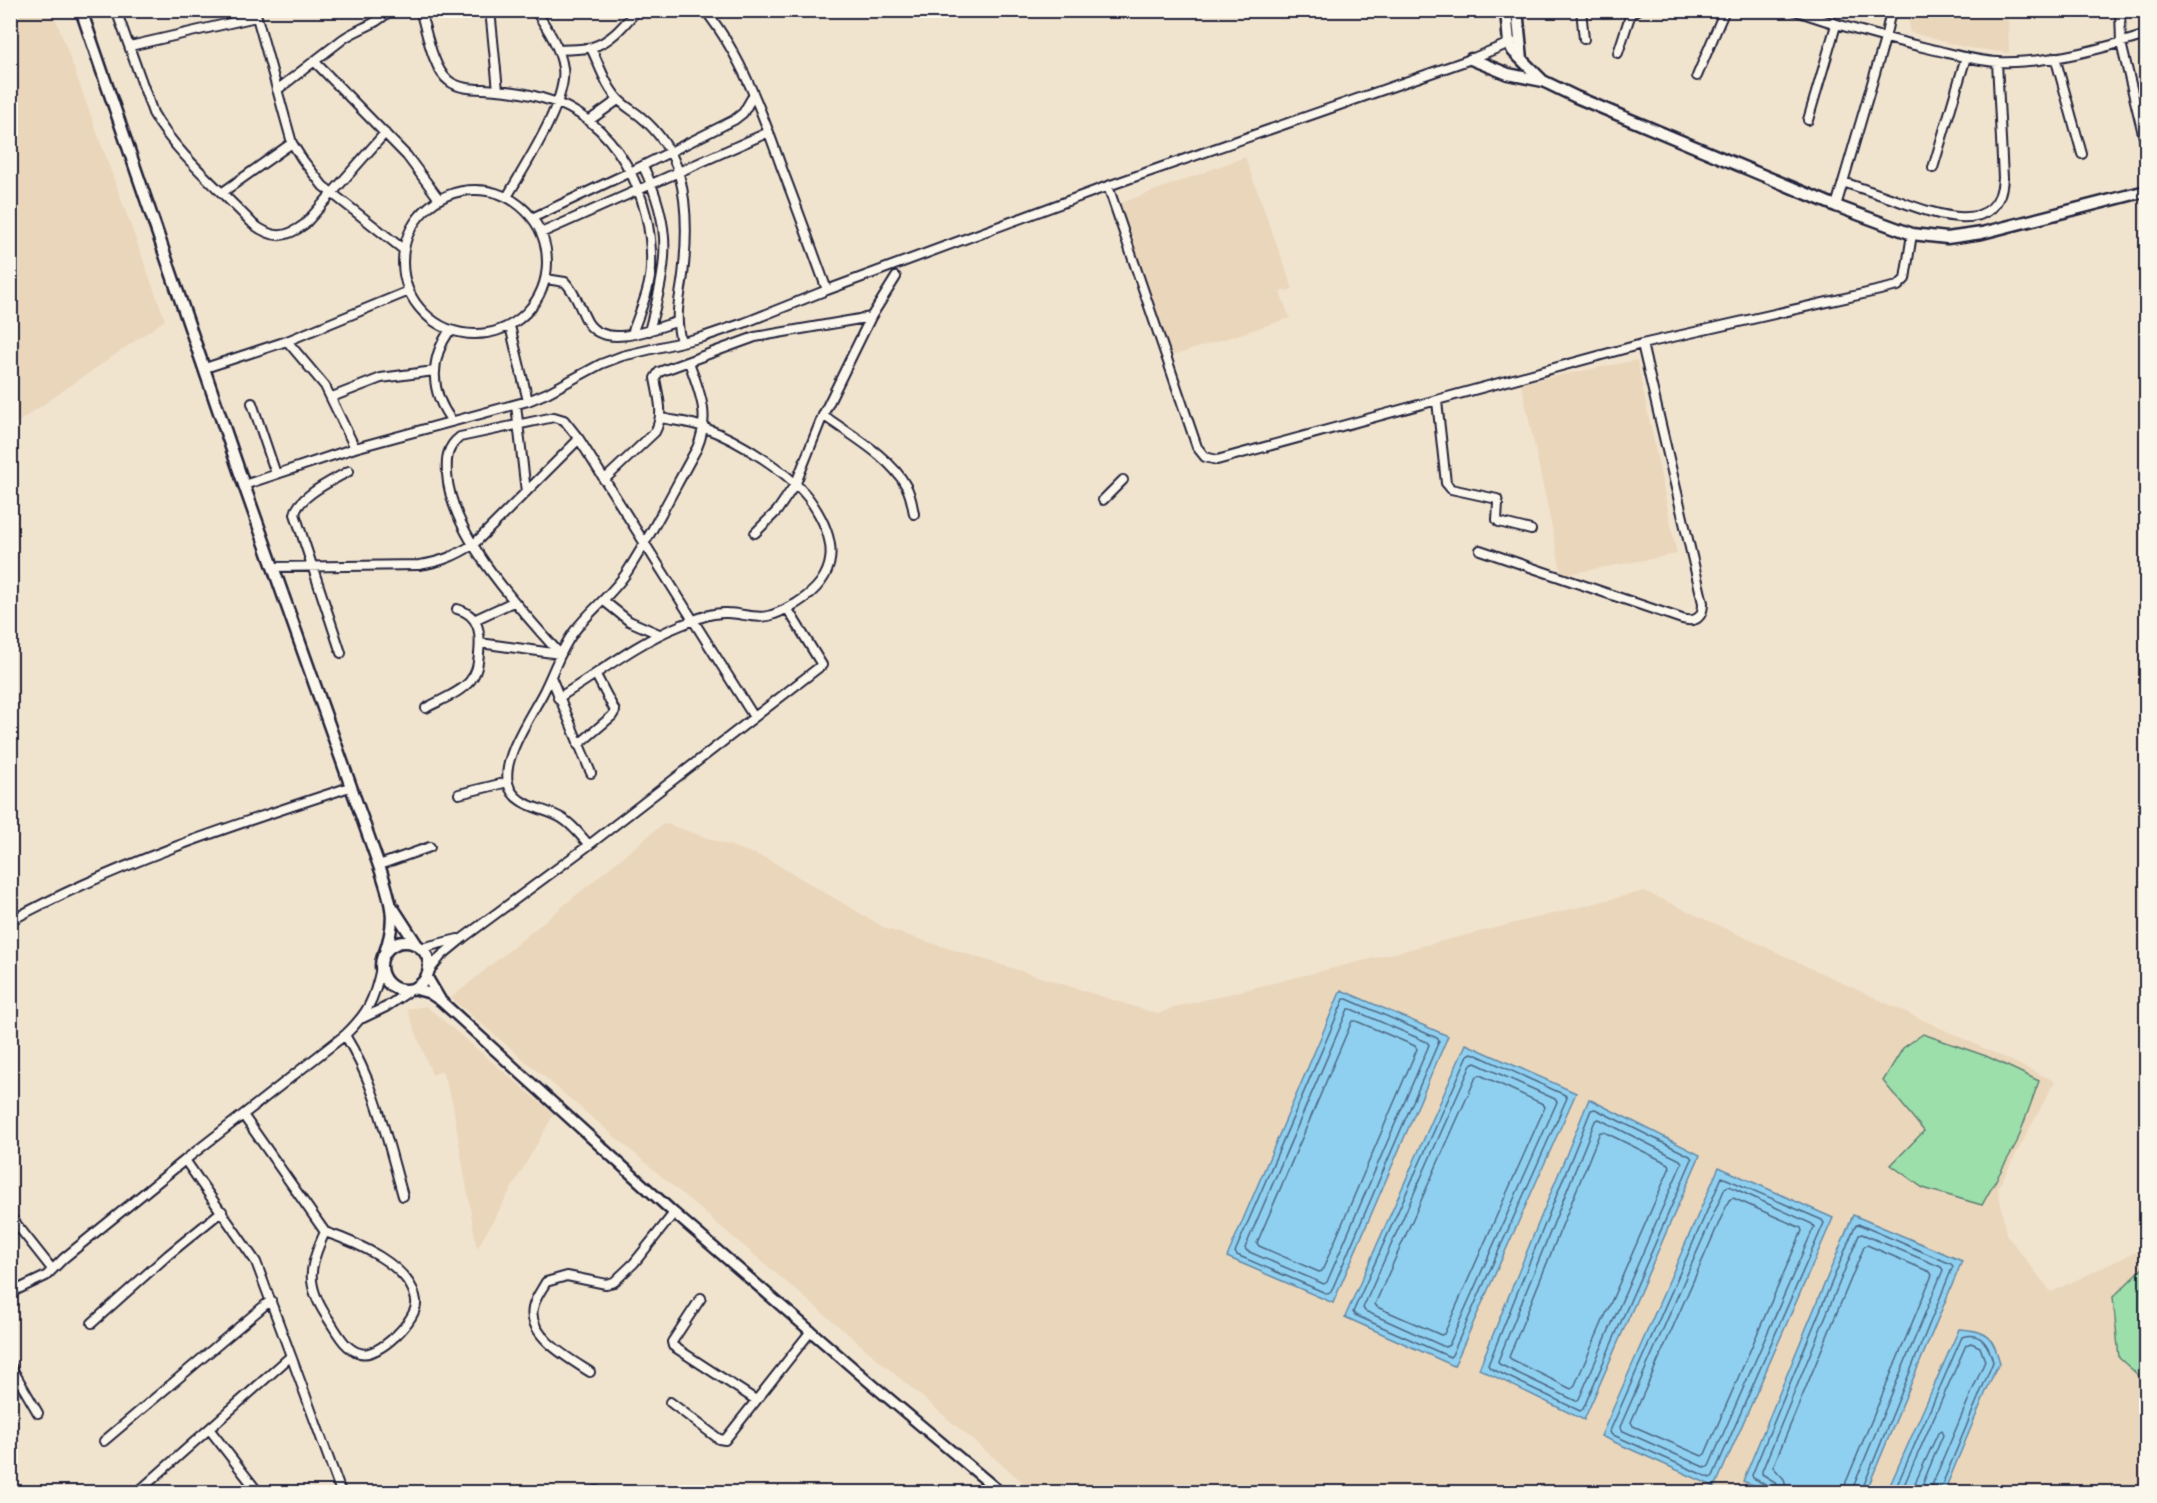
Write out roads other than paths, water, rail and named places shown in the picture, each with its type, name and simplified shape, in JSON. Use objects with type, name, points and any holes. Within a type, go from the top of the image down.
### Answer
[{"type":"main road","points":[[81,10],[392,906],[428,958],[428,974],[413,989],[404,991],[391,986],[381,968],[392,931],[392,906]]},
{"type":"main road","points":[[1506,10],[1514,41],[1522,59],[1543,81]]},
{"type":"main road","points":[[1514,41],[1517,10]]},
{"type":"main road","points":[[1471,59],[1508,74],[1543,81],[1836,206],[1912,234],[1947,238],[1982,233],[2146,191]]},
{"type":"main road","points":[[384,955],[399,943],[405,942],[419,946]]},
{"type":"street","points":[[116,10],[153,114],[161,127],[253,224],[265,233],[279,236],[293,233],[305,224],[386,133]]},
{"type":"street","points":[[278,90],[353,31],[374,24],[390,10]]},
{"type":"street","points":[[420,10],[436,63],[447,80],[456,86],[498,90],[559,103],[590,120],[612,142],[630,172],[638,191],[649,234],[651,270],[649,282],[632,334]]},
{"type":"street","points":[[490,10],[498,90]]},
{"type":"street","points":[[507,197],[559,103],[563,81],[563,68],[558,50],[536,10]]},
{"type":"street","points":[[558,50],[591,48],[601,44],[637,10]]},
{"type":"street","points":[[705,10],[727,40],[769,132],[827,290]]},
{"type":"street","points":[[1581,10],[1584,39]]},
{"type":"street","points":[[1618,53],[1631,13],[1638,10]]},
{"type":"street","points":[[1697,76],[1725,10]]},
{"type":"street","points":[[1794,10],[1836,26],[1885,39],[1997,62],[2055,57],[2121,43],[2146,35]]},
{"type":"street","points":[[1836,206],[1885,39],[1891,10]]},
{"type":"street","points":[[2120,10],[2121,43],[2146,146]]},
{"type":"street","points":[[130,46],[255,14],[292,143],[311,173],[331,193],[404,250]]},
{"type":"street","points":[[1808,120],[1836,26]]},
{"type":"street","points":[[244,485],[355,448],[528,401],[612,359],[744,323],[1108,186],[1471,59],[1514,41]]},
{"type":"street","points":[[591,48],[618,100],[659,135],[678,172],[686,226],[684,267],[676,322],[681,342]]},
{"type":"street","points":[[1933,168],[1966,57]]},
{"type":"street","points":[[2055,57],[2082,154]]},
{"type":"street","points":[[314,61],[386,133],[419,170],[439,199]]},
{"type":"street","points":[[1843,182],[1945,217],[1971,216],[1981,214],[1991,208],[1999,200],[2004,178],[1997,62]]},
{"type":"street","points":[[532,218],[734,120],[742,113],[753,96]]},
{"type":"street","points":[[590,120],[618,100]]},
{"type":"street","points":[[541,233],[769,132]]},
{"type":"street","points":[[223,192],[292,143]]},
{"type":"street","points":[[643,166],[652,185],[663,222],[665,242],[662,285],[649,331]]},
{"type":"street","points":[[1108,186],[1197,447],[1205,457],[1217,460],[1642,344],[1898,286],[1905,279],[1912,234]]},
{"type":"street","points":[[466,190],[494,192],[507,197],[525,210],[541,233],[547,255],[546,279],[542,290],[532,306],[510,326],[495,332],[480,334],[465,334],[450,330],[426,315],[416,304],[409,291],[404,271],[404,250],[408,235],[426,208],[439,199],[466,190]]},
{"type":"street","points":[[755,533],[777,511],[796,483],[823,415],[871,317],[896,278]]},
{"type":"street","points":[[546,279],[562,280],[568,284],[590,326],[603,335],[649,331],[676,322]]},
{"type":"street","points":[[649,282],[662,285]]},
{"type":"street","points":[[204,368],[286,341],[409,291]]},
{"type":"street","points":[[604,480],[655,432],[661,418],[656,382],[657,375],[662,371],[755,337],[871,317]]},
{"type":"street","points":[[510,326],[528,401]]},
{"type":"street","points":[[450,330],[438,349],[434,371],[438,398],[452,421]]},
{"type":"street","points":[[286,341],[318,376],[332,397],[355,448]]},
{"type":"street","points":[[1480,550],[1682,620],[1690,622],[1698,619],[1703,612],[1703,603],[1642,344]]},
{"type":"street","points":[[589,845],[563,819],[519,800],[508,782],[509,763],[517,741],[551,677],[560,654],[580,623],[604,601],[619,583],[697,448],[704,427],[702,400],[690,362]]},
{"type":"street","points":[[332,397],[381,378],[434,371]]},
{"type":"street","points":[[1437,401],[1448,487],[1497,499],[1497,520],[1531,530]]},
{"type":"street","points":[[252,403],[276,474]]},
{"type":"street","points":[[516,405],[526,492]]},
{"type":"street","points":[[823,415],[891,467],[905,484],[914,514]]},
{"type":"street","points":[[560,654],[513,602],[474,544],[450,497],[447,454],[450,447],[460,437],[518,423],[560,417],[568,424],[754,717]]},
{"type":"street","points":[[558,698],[658,634],[693,621],[726,613],[766,617],[809,595],[828,572],[831,555],[828,534],[818,511],[796,483],[752,452],[704,427],[661,418]]},
{"type":"street","points":[[273,567],[428,564],[453,557],[474,544],[579,439]]},
{"type":"street","points":[[341,652],[296,520],[296,508],[302,500],[349,471]]},
{"type":"street","points":[[1103,500],[1123,480]]},
{"type":"street","points":[[604,601],[629,621],[658,634]]},
{"type":"street","points":[[474,620],[513,602]]},
{"type":"street","points":[[441,1001],[428,974],[441,956],[822,665],[787,608]]},
{"type":"street","points":[[426,708],[463,688],[471,681],[476,670],[480,644],[479,630],[474,620],[457,609]]},
{"type":"street","points":[[480,644],[560,654]]},
{"type":"street","points":[[578,745],[615,711],[596,675]]},
{"type":"street","points":[[551,677],[591,773]]},
{"type":"street","points":[[459,794],[508,782]]},
{"type":"street","points":[[10,921],[62,894],[181,844],[350,787]]},
{"type":"street","points":[[379,865],[430,847]]},
{"type":"street","points":[[419,946],[463,938]]},
{"type":"street","points":[[362,1019],[372,1000],[381,968]]},
{"type":"street","points":[[10,1293],[42,1278],[362,1019],[386,1007],[413,989],[429,993],[441,1001],[674,1213],[1000,1492]]},
{"type":"street","points":[[345,1035],[360,1059],[377,1100],[403,1196]]},
{"type":"street","points":[[243,1115],[325,1232],[339,1236],[387,1260],[404,1278],[416,1301],[411,1316],[381,1349],[369,1354],[362,1354],[351,1349],[342,1340],[317,1302],[310,1275],[314,1256],[325,1232]]},
{"type":"street","points":[[185,1160],[256,1262],[342,1492]]},
{"type":"street","points":[[92,1323],[168,1255],[222,1211]]},
{"type":"street","points":[[590,1372],[553,1347],[536,1328],[532,1321],[532,1310],[536,1298],[546,1282],[567,1276],[606,1284],[614,1282],[634,1263],[674,1213]]},
{"type":"street","points":[[10,1215],[52,1269]]},
{"type":"street","points":[[701,1298],[672,1342],[673,1346],[756,1400]]},
{"type":"street","points":[[104,1441],[271,1300]]},
{"type":"street","points":[[670,1402],[719,1439],[725,1440],[811,1331]]},
{"type":"street","points":[[138,1492],[291,1356]]},
{"type":"street","points":[[10,1365],[38,1413]]},
{"type":"street","points":[[210,1430],[258,1492]]},
{"type":"water","points":[[1341,990],[1448,1036],[1333,1303],[1227,1257]]},
{"type":"water","points":[[1466,1044],[1576,1093],[1454,1366],[1345,1317]]},
{"type":"water","points":[[1589,1099],[1700,1155],[1584,1420],[1479,1369]]},
{"type":"water","points":[[1719,1167],[1833,1218],[1715,1487],[1601,1436]]},
{"type":"water","points":[[1853,1215],[1962,1261],[1866,1492],[1770,1492],[1743,1481]]},
{"type":"water","points":[[1959,1329],[1977,1331],[1987,1336],[1994,1346],[2000,1363],[1944,1492],[1883,1492],[1891,1483]]}]
